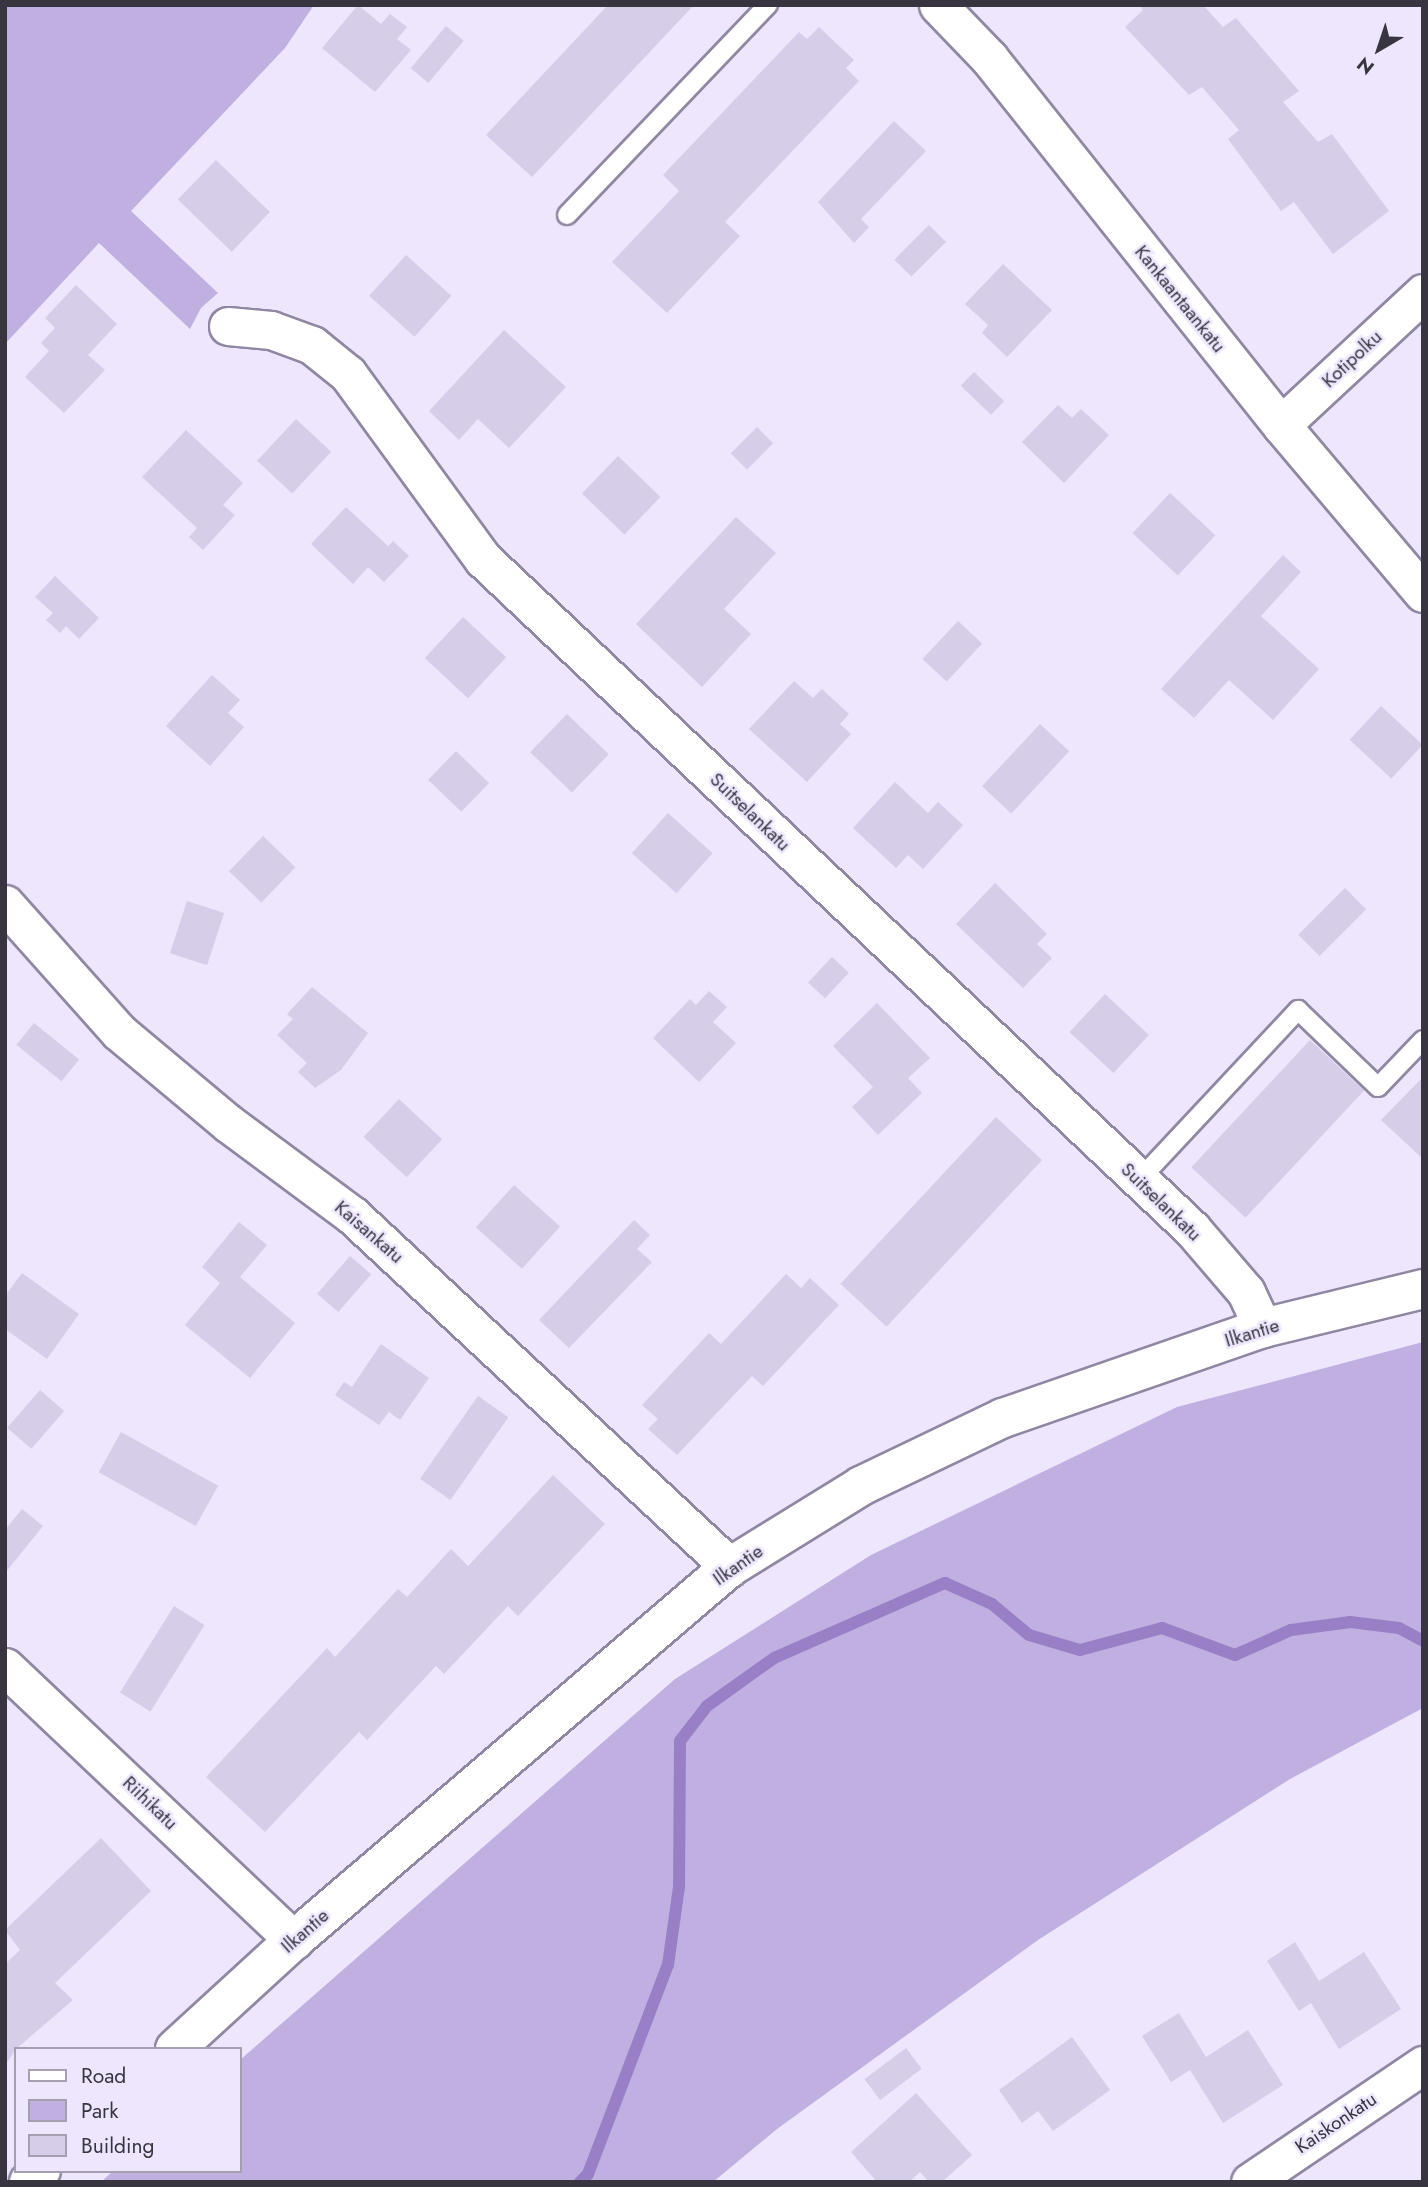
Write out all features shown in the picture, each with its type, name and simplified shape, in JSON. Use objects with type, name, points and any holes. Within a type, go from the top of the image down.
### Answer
[{"type":"main road","name":"Ilkantie","points":[[177,2047],[294,1940],[730,1567],[861,1486],[1003,1418],[1263,1328],[1423,1289]]},
{"type":"street","name":"Kankaantaankatu","points":[[938,5],[989,58],[1281,425],[1423,593]]},
{"type":"street","name":"Kotipolku","points":[[1281,425],[1423,293]]},
{"type":"street","name":"Suitselankatu","points":[[228,326],[271,330],[312,345],[348,374],[483,559],[1139,1180],[1246,1292],[1263,1328]]},
{"type":"street","name":"Kaisankatu","points":[[5,904],[119,1032],[229,1124],[352,1215],[730,1567]]},
{"type":"street","name":"Riihikatu","points":[[5,1667],[294,1940]]},
{"type":"street","name":"Kaiskonkatu","points":[[1250,2182],[1423,2065]]},
{"type":"lane","points":[[567,215],[768,5]]},
{"type":"lane","points":[[1139,1180],[1298,1010],[1378,1087],[1423,1040]]},
{"type":"green space","points":[[5,5],[314,5],[285,48],[131,211],[218,293],[201,308],[190,329],[99,243],[5,344]]},
{"type":"green space","points":[[1423,1342],[1423,1708],[1290,1779],[1038,1940],[777,2129],[713,2182],[101,2182],[111,2173],[242,2173],[242,2058],[675,1679],[871,1555],[1177,1407]]},
{"type":"building","points":[[358,5],[381,24],[390,14],[407,27],[397,39],[411,50],[375,92],[322,48]]},
{"type":"building","points":[[608,5],[694,5],[532,177],[486,135]]},
{"type":"building","points":[[1139,5],[1203,5],[1223,27],[1236,18],[1299,91],[1283,102],[1318,142],[1332,134],[1389,211],[1333,254],[1294,202],[1281,211],[1228,139],[1239,130],[1202,87],[1189,95],[1125,27],[1143,10]]},
{"type":"building","points":[[446,26],[464,41],[428,83],[411,68]]},
{"type":"building","points":[[819,27],[854,60],[846,68],[859,81],[725,222],[740,236],[667,313],[612,262],[679,191],[663,175],[799,32],[807,39]]},
{"type":"building","points":[[894,121],[926,151],[861,219],[869,227],[854,243],[818,202]]},
{"type":"building","points":[[216,160],[270,212],[232,252],[178,200]]},
{"type":"building","points":[[929,225],[946,242],[911,277],[894,260]]},
{"type":"building","points":[[406,255],[451,296],[415,337],[369,296]]},
{"type":"building","points":[[1003,264],[1052,310],[1007,357],[982,333],[988,325],[965,304]]},
{"type":"building","points":[[76,285],[117,324],[88,355],[105,370],[64,413],[25,377],[49,351],[41,343],[55,328],[45,318]]},
{"type":"building","points":[[504,330],[566,387],[509,448],[478,419],[459,440],[429,411]]},
{"type":"building","points":[[974,372],[1004,401],[991,415],[961,386]]},
{"type":"building","points":[[1058,405],[1072,418],[1081,409],[1109,435],[1064,483],[1022,442]]},
{"type":"building","points":[[296,419],[331,452],[292,493],[257,461]]},
{"type":"building","points":[[757,427],[773,443],[747,469],[731,453]]},
{"type":"building","points":[[186,430],[243,483],[223,505],[235,515],[203,550],[189,537],[197,528],[142,477]]},
{"type":"building","points":[[618,456],[660,497],[624,534],[582,493]]},
{"type":"building","points":[[1170,493],[1215,535],[1178,576],[1132,533]]},
{"type":"building","points":[[346,507],[388,546],[393,541],[409,556],[384,582],[368,567],[353,584],[311,544]]},
{"type":"building","points":[[736,517],[776,553],[724,609],[751,634],[702,687],[636,624]]},
{"type":"building","points":[[1283,555],[1301,572],[1261,616],[1319,669],[1273,720],[1229,680],[1194,718],[1161,689]]},
{"type":"building","points":[[55,576],[99,618],[79,639],[66,626],[60,633],[46,620],[53,613],[35,597]]},
{"type":"building","points":[[463,617],[506,657],[468,698],[425,658]]},
{"type":"building","points":[[958,621],[982,644],[947,682],[923,659]]},
{"type":"building","points":[[212,675],[240,700],[228,713],[244,727],[210,766],[166,726]]},
{"type":"building","points":[[794,681],[813,698],[822,689],[849,714],[840,724],[851,734],[807,782],[749,729]]},
{"type":"building","points":[[1381,706],[1423,745],[1391,779],[1350,740]]},
{"type":"building","points":[[567,714],[609,754],[572,792],[530,752]]},
{"type":"building","points":[[1040,724],[1069,751],[1011,813],[982,786]]},
{"type":"building","points":[[456,751],[489,783],[461,812],[428,780]]},
{"type":"building","points":[[895,782],[928,813],[938,802],[963,825],[923,869],[908,855],[896,868],[853,828]]},
{"type":"building","points":[[668,813],[713,853],[676,893],[632,853]]},
{"type":"building","points":[[263,836],[295,867],[261,903],[229,871]]},
{"type":"building","points":[[995,883],[1047,934],[1037,944],[1052,958],[1023,988],[956,924]]},
{"type":"building","points":[[1345,888],[1366,909],[1320,956],[1298,935]]},
{"type":"building","points":[[187,901],[224,913],[207,965],[170,953]]},
{"type":"building","points":[[832,957],[849,973],[825,998],[808,983]]},
{"type":"building","points":[[312,987],[368,1033],[341,1070],[315,1088],[298,1072],[307,1063],[277,1035],[293,1019],[287,1014]]},
{"type":"building","points":[[709,991],[727,1007],[713,1022],[736,1043],[699,1082],[653,1038],[690,999],[696,1005]]},
{"type":"building","points":[[1105,994],[1149,1035],[1113,1073],[1070,1032]]},
{"type":"building","points":[[877,1003],[930,1058],[908,1078],[922,1093],[878,1135],[852,1107],[873,1087],[833,1046]]},
{"type":"building","points":[[34,1023],[79,1060],[61,1081],[16,1045]]},
{"type":"building","points":[[1310,1040],[1364,1090],[1245,1218],[1191,1167]]},
{"type":"building","points":[[1423,1077],[1423,1159],[1381,1120]]},
{"type":"building","points":[[399,1099],[442,1139],[407,1177],[364,1137]]},
{"type":"building","points":[[996,1117],[1042,1160],[887,1327],[841,1284]]},
{"type":"building","points":[[514,1185],[560,1226],[522,1269],[476,1227]]},
{"type":"building","points":[[634,1220],[650,1235],[637,1249],[652,1262],[569,1348],[539,1320]]},
{"type":"building","points":[[239,1222],[267,1245],[240,1277],[295,1323],[250,1378],[185,1325],[220,1283],[202,1267]]},
{"type":"building","points":[[350,1256],[371,1274],[338,1312],[317,1294]]},
{"type":"building","points":[[22,1273],[79,1314],[47,1359],[5,1329],[5,1296]]},
{"type":"building","points":[[786,1274],[801,1288],[810,1278],[839,1305],[763,1386],[752,1376],[677,1455],[648,1429],[658,1419],[642,1405],[709,1333],[721,1344]]},
{"type":"building","points":[[381,1344],[429,1378],[400,1420],[389,1412],[379,1425],[335,1395],[344,1382],[352,1387]]},
{"type":"building","points":[[40,1390],[64,1411],[31,1449],[7,1428]]},
{"type":"building","points":[[478,1396],[508,1417],[450,1500],[420,1479]]},
{"type":"building","points":[[121,1432],[218,1486],[196,1526],[99,1472]]},
{"type":"building","points":[[553,1475],[605,1524],[518,1616],[508,1606],[444,1674],[436,1666],[367,1740],[359,1732],[265,1832],[206,1777],[327,1648],[335,1657],[398,1589],[407,1597],[451,1549],[468,1566]]},
{"type":"building","points":[[22,1509],[43,1526],[5,1573],[5,1530]]},
{"type":"building","points":[[174,1606],[205,1625],[150,1712],[120,1693]]},
{"type":"building","points":[[101,1838],[151,1891],[55,1983],[73,2000],[18,2047],[14,2047],[14,2052],[5,2065],[5,1964],[20,1950],[5,1930]]},
{"type":"building","points":[[1295,1942],[1319,1981],[1364,1952],[1401,2009],[1339,2049],[1311,2003],[1299,2011],[1267,1961]]},
{"type":"building","points":[[1179,2013],[1206,2057],[1248,2030],[1283,2085],[1223,2123],[1190,2070],[1171,2082],[1142,2036]]},
{"type":"building","points":[[1072,2037],[1110,2090],[1053,2131],[1038,2111],[1022,2123],[999,2090]]},
{"type":"building","points":[[906,2048],[922,2069],[880,2100],[864,2079]]},
{"type":"building","points":[[916,2093],[972,2155],[942,2182],[929,2182],[920,2172],[909,2182],[877,2182],[851,2152]]},
{"type":"waterway","points":[[580,2182],[588,2174],[668,1965],[679,1887],[680,1741],[707,1706],[774,1658],[945,1583],[992,1604],[1029,1635],[1080,1650],[1162,1628],[1235,1655],[1291,1630],[1350,1622],[1399,1628],[1423,1641]]}]
